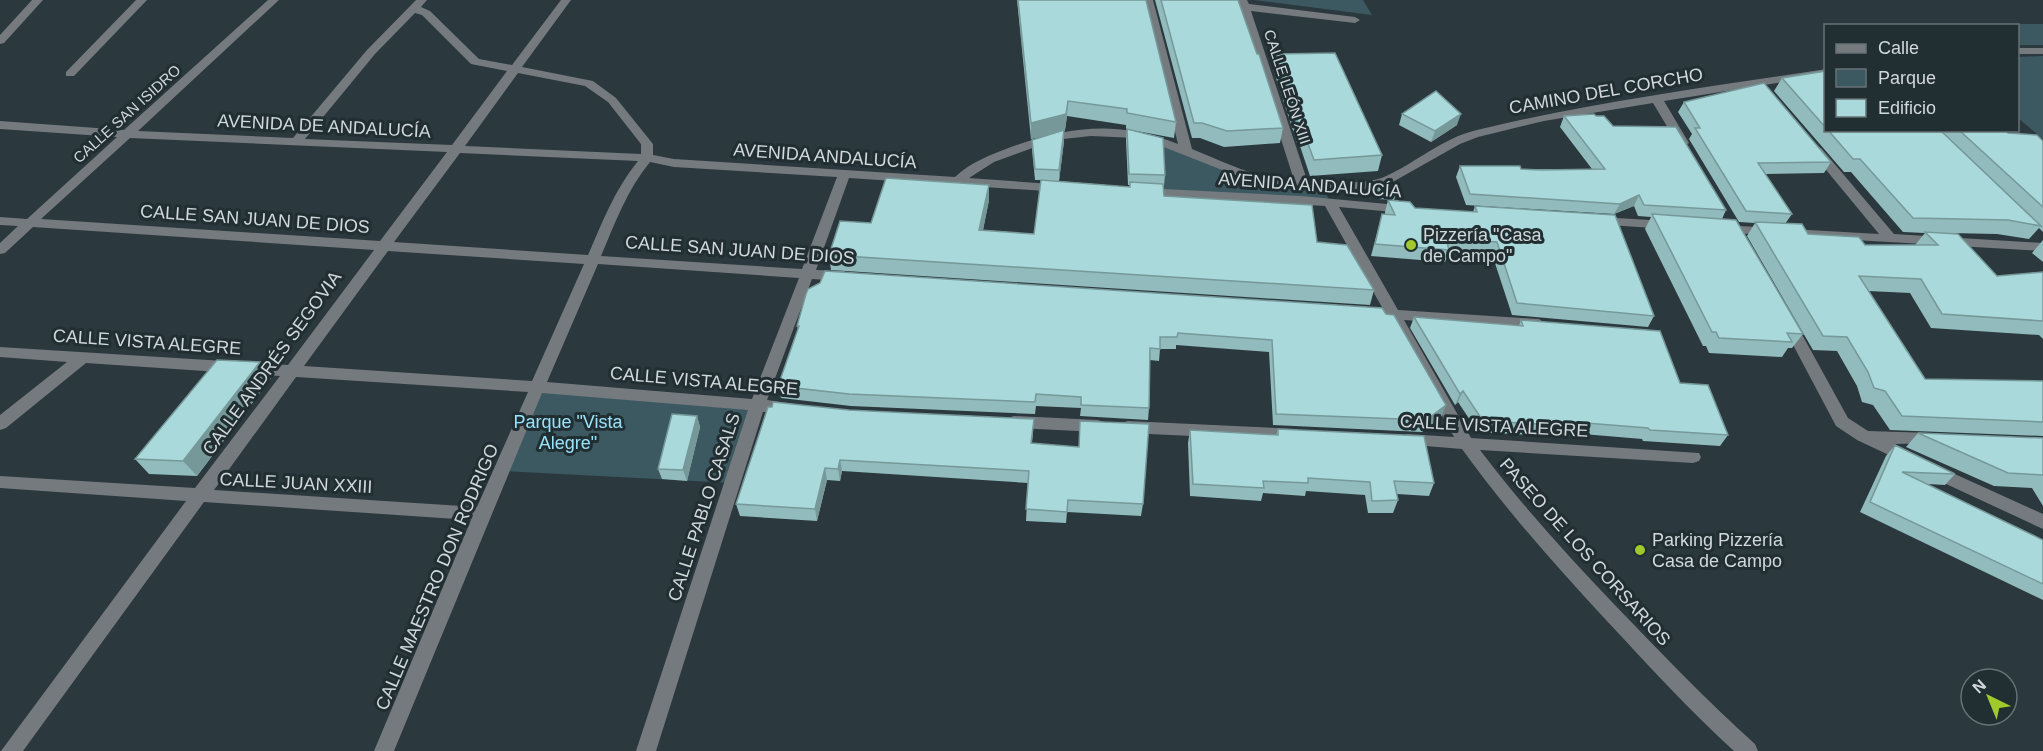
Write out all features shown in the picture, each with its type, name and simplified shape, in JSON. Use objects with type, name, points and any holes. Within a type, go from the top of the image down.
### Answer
[{"type":"street","points":[[0,41],[38,0]]},
{"type":"street","points":[[70,74],[142,0]]},
{"type":"street","name":"CALLE SAN ISIDRO","points":[[0,250],[274,0]]},
{"type":"street","points":[[296,142],[371,52],[422,0]]},
{"type":"street","name":"CALLE ANDRÉS SEGOVIA","points":[[11,751],[566,0]]},
{"type":"street","points":[[1148,0],[1186,151]]},
{"type":"street","points":[[1224,5],[1243,3],[1355,20]]},
{"type":"street","name":"CALLE LEÓN XIII","points":[[1243,3],[1302,184]]},
{"type":"street","points":[[412,9],[426,14],[475,62],[589,83],[612,100],[647,144],[647,158]]},
{"type":"street","points":[[2019,51],[2043,51]]},
{"type":"street","name":"CAMINO DEL CORCHO","points":[[957,182],[969,171],[990,159],[1052,137],[1082,133],[1135,134],[1244,174],[1284,183],[1366,184],[1387,180],[1456,141],[1474,134],[1544,117],[1762,87],[1824,72]]},
{"type":"street","points":[[1657,100],[1691,159]]},
{"type":"street","name":"AVENIDA DE ANDALUCÍA","points":[[0,125],[454,151],[647,158]]},
{"type":"street","points":[[1810,143],[1890,238]]},
{"type":"street","name":"AVENIDA ANDALUCÍA","points":[[647,158],[674,163],[844,176],[1071,189]]},
{"type":"street","name":"CALLE MAESTRO DON RODRIGO","points":[[384,751],[482,514],[618,202],[632,176],[647,158]]},
{"type":"street","name":"CALLE PABLO CASALS","points":[[646,751],[758,404],[844,176]]},
{"type":"street","name":"AVENIDA ANDALUCÍA","points":[[1130,192],[1413,209]]},
{"type":"street","name":"PASEO DE LOS CORSARIOS","points":[[1330,203],[1466,443],[1502,492],[1693,701],[1749,751]]},
{"type":"street","points":[[1591,220],[1686,226]]},
{"type":"street","name":"CALLE SAN JUAN DE DIOS","points":[[0,221],[381,248],[855,277]]},
{"type":"street","points":[[1729,223],[1745,249]]},
{"type":"street","points":[[1709,228],[1729,223],[1890,238],[2043,247]]},
{"type":"street","points":[[1780,307],[1842,422],[1863,436],[2043,522]]},
{"type":"street","points":[[1348,311],[1556,326]]},
{"type":"street","name":"CALLE VISTA ALEGRE","points":[[0,352],[539,387],[804,409]]},
{"type":"street","points":[[0,424],[83,357]]},
{"type":"street","points":[[993,421],[1312,436]]},
{"type":"street","points":[[1863,436],[1953,440]]},
{"type":"street","name":"CALLE VISTA ALEGRE","points":[[1395,440],[1693,457]]},
{"type":"street","name":"CALLE JUAN XXIII","points":[[0,482],[482,514]]},
{"type":"green space","points":[[1254,0],[1363,0],[1372,15]]},
{"type":"green space","points":[[2019,24],[2043,24],[2043,45],[2019,45]]},
{"type":"green space","points":[[2043,56],[2043,139],[2019,119],[2019,57]]},
{"type":"green space","points":[[1155,139],[1244,174],[1323,185],[1330,203],[1154,193]]},
{"type":"green space","name":"Parque \"Vista Alegre\"","points":[[539,387],[758,404],[733,483],[501,471]]},
{"type":"building","points":[[1018,0],[1146,0],[1176,122],[1127,113],[1127,109],[1068,101],[1066,114],[1031,123]]},
{"type":"building","points":[[1161,0],[1238,0],[1257,54],[1259,54],[1283,128],[1227,131],[1202,123],[1194,123]]},
{"type":"building","points":[[1335,53],[1382,155],[1314,160],[1302,127],[1300,128],[1275,54]]},
{"type":"building","points":[[1824,71],[1824,126],[1782,78]]},
{"type":"building","points":[[1764,83],[1831,162],[1758,163],[1792,214],[1746,211],[1695,128],[1700,128],[1684,102]]},
{"type":"building","points":[[1436,91],[1461,114],[1435,131],[1402,114]]},
{"type":"building","points":[[1594,114],[1604,116],[1613,126],[1676,127],[1726,210],[1644,205],[1639,195],[1620,204],[1470,194],[1460,166],[1520,166],[1521,169],[1542,170],[1605,169],[1564,116]]},
{"type":"building","points":[[1127,129],[1163,138],[1165,175],[1129,174]]},
{"type":"building","points":[[1064,130],[1059,170],[1035,169],[1032,140]]},
{"type":"building","points":[[1830,132],[1942,132],[2041,226],[2008,220],[1913,218],[1860,159],[1853,159]]},
{"type":"building","points":[[1961,132],[2007,132],[2037,135],[2043,141],[2043,207]]},
{"type":"building","points":[[886,178],[989,185],[979,230],[1034,234],[1041,180],[1130,187],[1130,182],[1163,184],[1164,196],[1312,205],[1317,242],[1347,245],[1374,290],[829,255],[840,221],[871,223]]},
{"type":"building","points":[[1385,182],[1396,194],[1380,193],[1376,184]]},
{"type":"building","points":[[1388,200],[1410,202],[1415,208],[1477,212],[1475,206],[1615,215],[1654,316],[1517,303],[1497,242],[1446,238],[1449,250],[1375,244],[1382,214],[1395,215]]},
{"type":"building","points":[[1652,214],[1736,220],[1803,334],[1787,333],[1792,342],[1719,338],[1716,332],[1712,332]]},
{"type":"building","points":[[1755,222],[1802,224],[1808,234],[1859,237],[1865,245],[1938,245],[1925,232],[1958,234],[1997,276],[2043,272],[2043,321],[1942,314],[1921,279],[1859,276],[1925,379],[2043,381],[2043,422],[1902,416],[1885,391],[1874,388],[1868,372],[1847,337],[1823,336]]},
{"type":"building","points":[[825,271],[1382,308],[1386,314],[1394,315],[1446,405],[1426,420],[1276,414],[1272,340],[1178,333],[1177,337],[1160,337],[1160,349],[1150,348],[1149,408],[1081,405],[1081,397],[1036,394],[1035,402],[849,394],[778,386],[799,326],[797,326],[808,289],[820,283]]},
{"type":"building","points":[[1414,317],[1523,326],[1521,320],[1660,331],[1680,383],[1708,385],[1728,435],[1574,422],[1575,426],[1483,421],[1463,391],[1460,394]]},
{"type":"building","points":[[217,360],[260,362],[183,461],[135,459]]},
{"type":"building","points":[[773,402],[849,410],[1034,419],[1031,443],[1079,447],[1080,421],[1149,424],[1143,504],[1068,500],[1067,512],[1026,509],[1029,471],[840,460],[838,469],[825,468],[815,509],[736,504],[768,407],[772,407]]},
{"type":"building","points":[[672,414],[697,416],[683,470],[658,469]]},
{"type":"building","points":[[1278,429],[1424,436],[1434,483],[1394,481],[1398,500],[1372,501],[1370,482],[1308,478],[1308,483],[1263,481],[1264,488],[1193,484],[1190,430],[1278,435]]},
{"type":"building","points":[[1918,433],[2043,438],[2043,475],[2008,473]]},
{"type":"building","points":[[1895,445],[1955,474],[1902,472],[2043,540],[2043,584],[1870,502]]},
{"type":"place","name":"Pizzería \"Casa de Campo\"","points":[[1411,245]]},
{"type":"place","name":"Parking Pizzería Casa de Campo","points":[[1640,550]]}]
